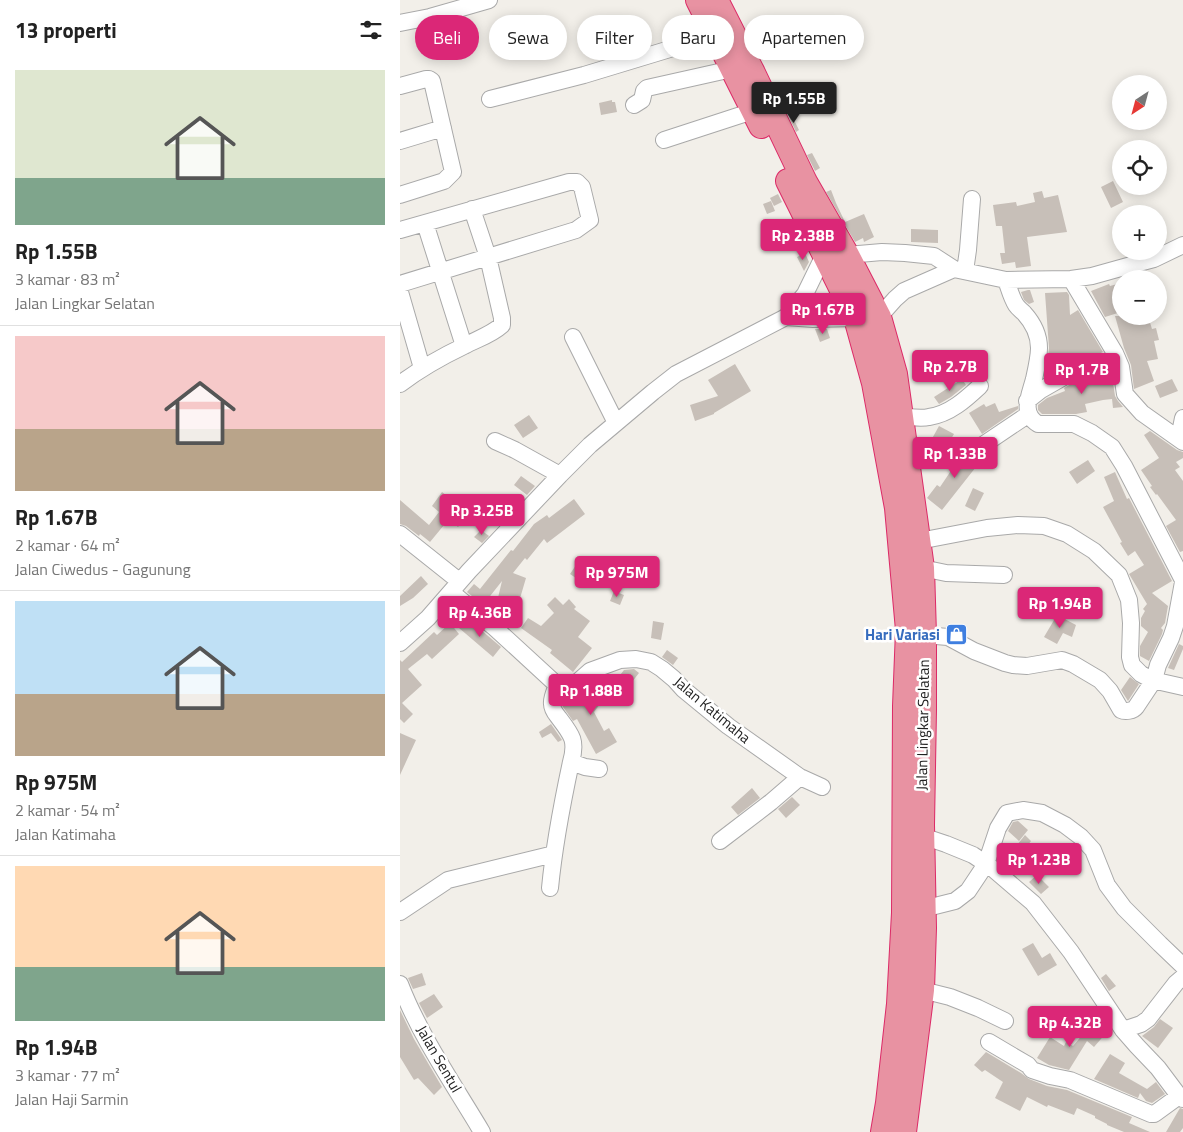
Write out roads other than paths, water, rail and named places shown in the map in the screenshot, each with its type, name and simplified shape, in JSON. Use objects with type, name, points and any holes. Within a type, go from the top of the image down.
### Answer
[{"type":"highway","name":"Jalan Lingkar Selatan","points":[[698,0],[706,15]]},
{"type":"highway","name":"Jalan Lingkar Selatan","points":[[716,0],[740,66],[753,111],[836,255],[895,374],[919,541],[912,567],[908,630],[915,708],[915,735],[899,1004],[883,1132]]},
{"type":"highway","name":"Jalan Lingkar Selatan","points":[[734,58],[805,182],[836,255]]},
{"type":"highway","name":"Jalan Lingkar Selatan","points":[[868,317],[874,383],[897,508],[912,567],[924,635],[915,708]]},
{"type":"highway","name":"Jalan Lingkar Selatan","points":[[904,1132],[923,969],[922,836],[915,735]]},
{"type":"street","points":[[400,23],[430,17],[489,0]]},
{"type":"street","points":[[490,98],[584,76],[662,52]]},
{"type":"street","points":[[634,105],[642,100],[644,91],[647,88],[740,66]]},
{"type":"street","points":[[400,86],[426,79],[432,81],[453,172],[444,181],[400,195]]},
{"type":"street","points":[[664,140],[753,111]]},
{"type":"street","points":[[400,141],[443,128]]},
{"type":"street","points":[[400,230],[569,182],[577,182],[582,187],[590,220],[576,230],[400,284]]},
{"type":"street","points":[[786,317],[813,319],[868,317],[904,291],[959,270],[968,250],[972,199]]},
{"type":"street","points":[[400,384],[422,368],[496,331],[502,325],[488,257],[472,209]]},
{"type":"street","points":[[425,223],[464,346]]},
{"type":"street","points":[[400,643],[428,618],[455,586],[590,445],[676,374],[786,317],[836,255],[905,252],[934,256],[959,270],[1006,280],[1071,279],[1092,276],[1154,259],[1183,245]]},
{"type":"street","points":[[1071,279],[1115,353],[1121,367],[1125,394],[1142,413],[1181,440],[1183,418]]},
{"type":"street","points":[[924,635],[948,637],[974,651],[1005,664],[1027,666],[1062,660],[1074,664],[1100,680],[1124,712],[1134,709],[1154,680],[1175,626],[1183,581],[1124,466],[1112,447],[1092,433],[1074,424],[1038,424],[1034,421],[1028,407],[1039,345],[1034,326],[1017,307],[1006,280]]},
{"type":"street","points":[[400,292],[422,368]]},
{"type":"street","points":[[572,337],[616,423]]},
{"type":"street","points":[[980,447],[1028,407],[1041,390],[1076,370]]},
{"type":"street","points":[[901,416],[930,417],[943,413],[962,403],[980,386]]},
{"type":"street","points":[[495,441],[560,475]]},
{"type":"street","points":[[919,541],[987,528],[1018,525],[1044,526],[1068,534],[1094,551],[1119,575],[1129,600],[1131,623],[1130,657],[1132,665],[1141,674],[1154,680],[1183,687]]},
{"type":"street","points":[[400,534],[455,586],[495,628],[557,685],[551,703],[553,710],[569,732],[573,741],[574,751],[562,804],[550,888]]},
{"type":"street","points":[[912,567],[946,573],[1004,575]]},
{"type":"street","name":"Jalan Katimaha","points":[[557,685],[565,688],[573,686],[590,671],[620,660],[636,659],[651,662],[662,669],[728,726],[800,777],[822,786]]},
{"type":"street","points":[[571,762],[599,769]]},
{"type":"street","points":[[720,841],[800,777]]},
{"type":"street","points":[[924,909],[955,901],[968,891],[986,864],[998,828],[1007,813],[1023,810],[1042,813],[1065,825],[1082,837],[1093,850],[1107,885],[1124,908],[1183,966]]},
{"type":"street","points":[[922,836],[973,856],[986,864],[1034,903],[1071,952],[1123,1030],[1158,1068],[1181,1097],[1151,1114],[1070,1080],[1032,1070],[1030,1066],[990,1042]]},
{"type":"street","points":[[400,912],[448,880],[554,854]]},
{"type":"street","points":[[1123,1030],[1148,1019],[1176,983],[1183,977]]},
{"type":"street","name":"Jalan Sentul","points":[[400,984],[411,1012],[482,1132]]},
{"type":"street","points":[[922,990],[950,997],[1005,1021]]},
{"type":"place","name":"Hari Variasi","points":[[956,635]]}]
